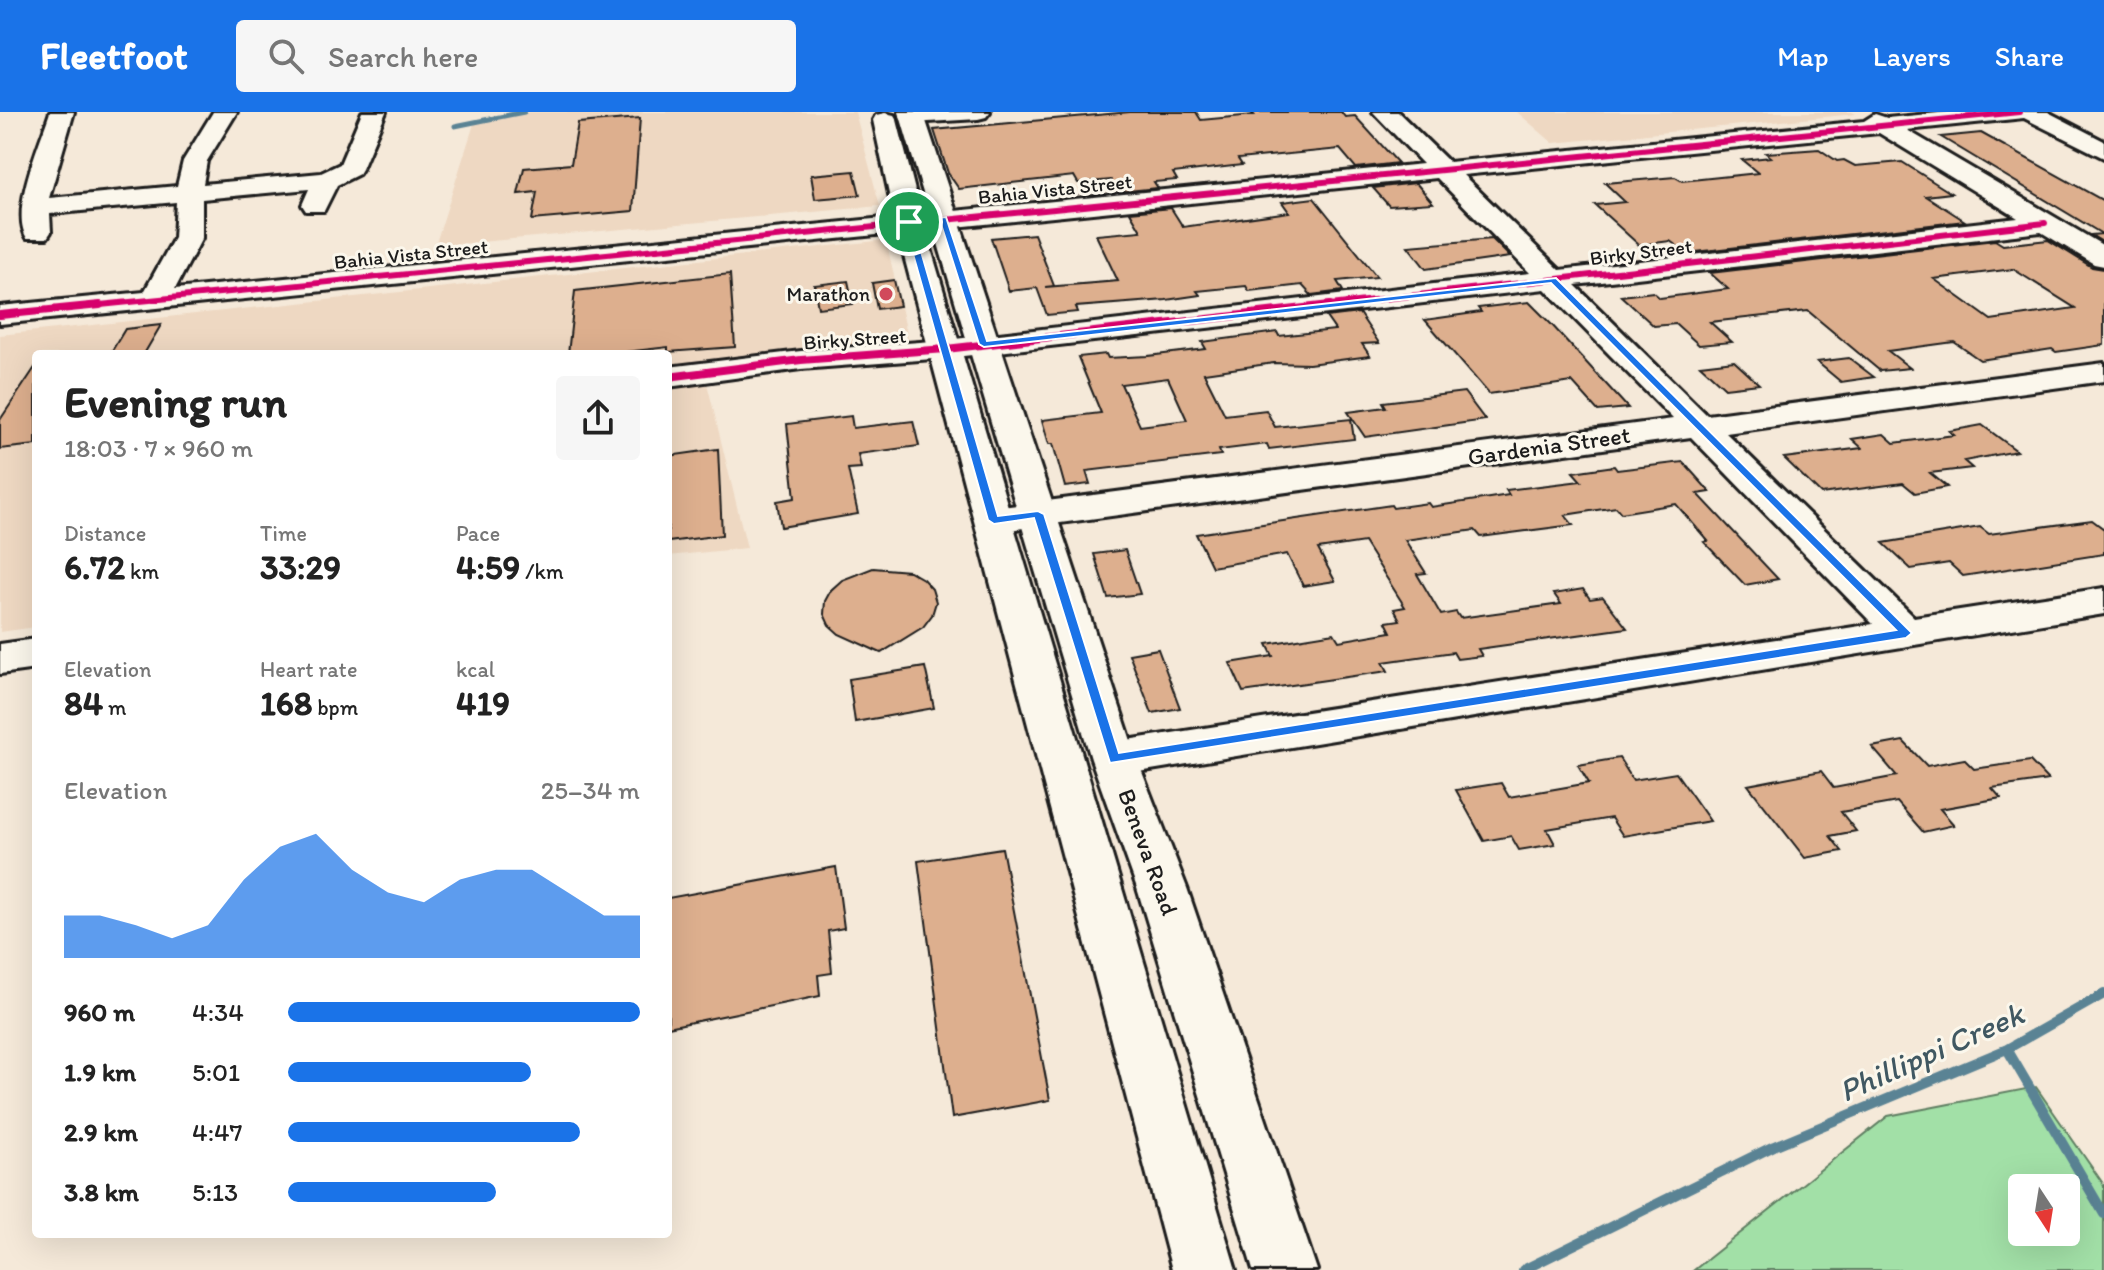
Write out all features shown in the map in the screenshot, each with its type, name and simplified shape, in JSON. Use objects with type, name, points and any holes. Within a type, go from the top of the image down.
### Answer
[{"type":"main road","name":"Beneva Road","points":[[883,112],[909,222],[965,347]]},
{"type":"main road","name":"Beneva Road","points":[[912,114],[943,218],[965,347],[1016,517],[1198,1247]]},
{"type":"main road","name":"Beneva Road","points":[[1016,517],[1114,759],[1162,888],[1277,1243]]},
{"type":"street","points":[[62,112],[36,196],[37,220],[191,192],[326,180],[350,169],[374,112]]},
{"type":"street","points":[[155,298],[188,238],[190,182],[198,152],[225,112]]},
{"type":"street","points":[[912,114],[978,112]]},
{"type":"street","points":[[1385,112],[1906,633]]},
{"type":"street","name":"Bahia Vista Street","points":[[0,315],[1440,168],[1871,118],[2019,112]]},
{"type":"street","points":[[2030,112],[2104,151]]},
{"type":"street","points":[[1871,118],[2104,258]]},
{"type":"street","points":[[314,206],[326,180]]},
{"type":"street","name":"Birky Street","points":[[672,376],[801,360],[965,347],[2045,223]]},
{"type":"street","name":"Gardenia Street","points":[[1016,517],[2104,372]]},
{"type":"street","points":[[1114,759],[2104,601]]},
{"type":"street","points":[[0,659],[32,655]]},
{"type":"shaded area","points":[[519,112],[855,112],[880,206],[435,246],[474,124]]},
{"type":"shaded area","points":[[1517,112],[1852,112],[1856,114],[1553,143]]},
{"type":"shaded area","points":[[886,240],[910,347],[672,370],[672,350],[32,350],[32,628],[0,632],[0,335]]},
{"type":"shaded area","points":[[706,379],[747,548],[672,556],[672,383]]},
{"type":"green space","points":[[2036,1087],[2104,1185],[2104,1270],[1694,1270],[1888,1116]]},
{"type":"building","points":[[1130,112],[1196,112],[1201,120],[1254,115],[1251,112],[1341,112],[1345,117],[1355,116],[1398,163],[1356,168],[1340,149],[1238,159],[1242,165],[1173,173],[1177,180],[1154,182],[1158,188],[1118,192],[1111,180],[1078,183],[1074,176],[959,189],[948,173],[934,130]]},
{"type":"building","points":[[640,118],[633,211],[532,220],[537,192],[518,194],[524,168],[571,164],[578,123]]},
{"type":"building","points":[[1981,133],[2104,201],[2104,243],[2091,235],[2102,234],[1941,137]]},
{"type":"building","points":[[1819,149],[1837,161],[1844,160],[1855,166],[1902,162],[1951,193],[1926,196],[1965,221],[1687,253],[1670,241],[1639,245],[1595,205],[1625,202],[1605,183],[1675,177],[1682,181],[1758,173],[1742,160],[1771,157],[1766,153]]},
{"type":"building","points":[[854,171],[860,195],[815,199],[811,175]]},
{"type":"building","points":[[1416,183],[1433,203],[1389,206],[1373,188]]},
{"type":"building","points":[[1314,198],[1377,277],[1337,281],[1343,291],[1311,295],[1302,285],[1249,291],[1246,286],[1197,291],[1200,295],[1166,300],[1076,307],[1078,312],[1047,315],[1037,288],[1009,291],[991,238],[1034,234],[1054,286],[1045,287],[1118,281],[1096,235],[1141,231],[1130,212],[1171,208],[1183,227],[1289,212],[1282,202]]},
{"type":"building","points":[[1492,239],[1510,257],[1426,269],[1408,246]]},
{"type":"building","points":[[1995,240],[2003,245],[2048,240],[2092,267],[2104,269],[2104,345],[1980,360],[1954,342],[1888,351],[1910,368],[1880,371],[1808,311],[1710,322],[1732,342],[1699,345],[1676,324],[1654,326],[1621,296],[1653,292],[1660,298],[1728,289],[1710,273]],"holes":[[[2013,269],[2075,308],[1991,320],[1934,279]]]},
{"type":"building","points":[[730,274],[735,347],[672,352],[668,347],[568,350],[575,291]]},
{"type":"building","name":"Marathon","points":[[894,280],[900,306],[877,309],[872,283]]},
{"type":"building","points":[[848,281],[853,304],[818,308],[814,285]]},
{"type":"building","points":[[1529,302],[1628,408],[1598,411],[1572,382],[1489,394],[1425,320],[1481,312],[1478,308]]},
{"type":"building","points":[[1359,313],[1379,343],[1362,344],[1370,356],[1309,364],[1274,363],[1204,373],[1225,415],[1266,410],[1275,427],[1351,419],[1354,439],[1269,449],[1267,444],[1219,450],[1221,455],[1086,471],[1090,484],[1065,487],[1053,444],[1049,444],[1042,420],[1101,413],[1078,357],[1106,354],[1108,358],[1148,356],[1206,349],[1202,342],[1277,332],[1279,336],[1335,330],[1326,317]],"holes":[[[1168,378],[1187,420],[1140,426],[1121,384]]]},
{"type":"building","points":[[161,325],[146,350],[112,350],[125,329]]},
{"type":"building","points":[[1849,358],[1874,377],[1841,382],[1817,362]]},
{"type":"building","points":[[1734,361],[1759,384],[1725,388],[1700,365]]},
{"type":"building","points":[[32,372],[32,445],[0,449],[0,420]]},
{"type":"building","points":[[1464,392],[1485,420],[1365,437],[1348,412],[1386,407],[1383,402]]},
{"type":"building","points":[[851,416],[853,428],[913,421],[919,446],[858,454],[861,468],[848,469],[858,514],[781,527],[777,501],[795,498],[787,424]]},
{"type":"building","points":[[1982,425],[2017,451],[1964,461],[1972,468],[1930,473],[1947,487],[1915,493],[1903,483],[1821,494],[1784,458],[1862,448],[1852,439],[1884,434],[1894,443],[1954,435],[1949,431]]},
{"type":"building","points":[[718,449],[722,535],[672,541],[672,455]]},
{"type":"building","points":[[1683,462],[1710,492],[1698,494],[1778,579],[1745,585],[1704,542],[1708,541],[1676,504],[1621,513],[1616,507],[1565,515],[1573,525],[1481,537],[1475,530],[1405,540],[1426,573],[1417,574],[1441,615],[1456,612],[1460,618],[1561,604],[1554,594],[1583,589],[1590,599],[1603,597],[1627,628],[1478,649],[1482,656],[1457,659],[1453,652],[1383,662],[1388,671],[1243,692],[1230,663],[1273,656],[1267,644],[1334,633],[1339,641],[1391,632],[1386,622],[1400,620],[1394,609],[1405,607],[1364,542],[1318,549],[1335,581],[1303,586],[1287,554],[1212,567],[1196,534],[1391,505],[1393,508],[1428,503],[1431,507],[1509,495],[1506,490],[1581,481],[1573,472]]},
{"type":"building","points":[[2092,520],[2104,529],[2104,554],[1963,576],[1949,563],[1911,569],[1883,543],[1980,527],[1989,534]]},
{"type":"building","points":[[1125,550],[1140,594],[1108,598],[1094,554]]},
{"type":"building","points":[[873,568],[909,571],[932,589],[936,602],[932,615],[923,627],[881,653],[839,634],[829,625],[824,614],[825,601],[831,590],[842,580]]},
{"type":"building","points":[[1158,649],[1180,708],[1152,713],[1129,654]]},
{"type":"building","points":[[925,667],[934,708],[855,722],[849,679]]},
{"type":"building","points":[[1903,741],[1927,766],[1964,759],[1974,769],[2030,761],[2048,780],[1992,788],[2001,798],[1940,809],[1954,825],[1923,832],[1897,802],[1841,812],[1856,831],[1830,836],[1842,851],[1805,858],[1748,785],[1821,771],[1834,788],[1897,776],[1872,747]]},
{"type":"building","points":[[1619,758],[1633,780],[1676,773],[1710,821],[1623,836],[1611,818],[1547,829],[1555,844],[1519,850],[1511,836],[1484,841],[1456,790],[1501,783],[1509,797],[1589,783],[1578,765]]},
{"type":"building","points":[[1002,848],[1050,1100],[952,1118],[918,861]]},
{"type":"building","points":[[836,867],[844,928],[828,931],[832,973],[818,975],[820,996],[672,1026],[672,897]]},
{"type":"waterway","points":[[455,126],[524,112]]},
{"type":"waterway","name":"Phillippi Creek","points":[[2007,1049],[2104,994]]},
{"type":"waterway","points":[[1523,1270],[1774,1146],[2007,1049]]},
{"type":"waterway","points":[[2007,1049],[2104,1214]]},
{"type":"cycle path","points":[[0,315],[2019,112]]},
{"type":"cycle path","points":[[672,376],[801,360],[946,349],[2045,223]]},
{"type":"place","name":"Marathon","points":[[886,294]]},
{"type":"route","points":[[943,218],[984,344],[1553,280],[1906,633],[1114,759],[1038,514],[994,520],[909,222],[943,218]]}]
